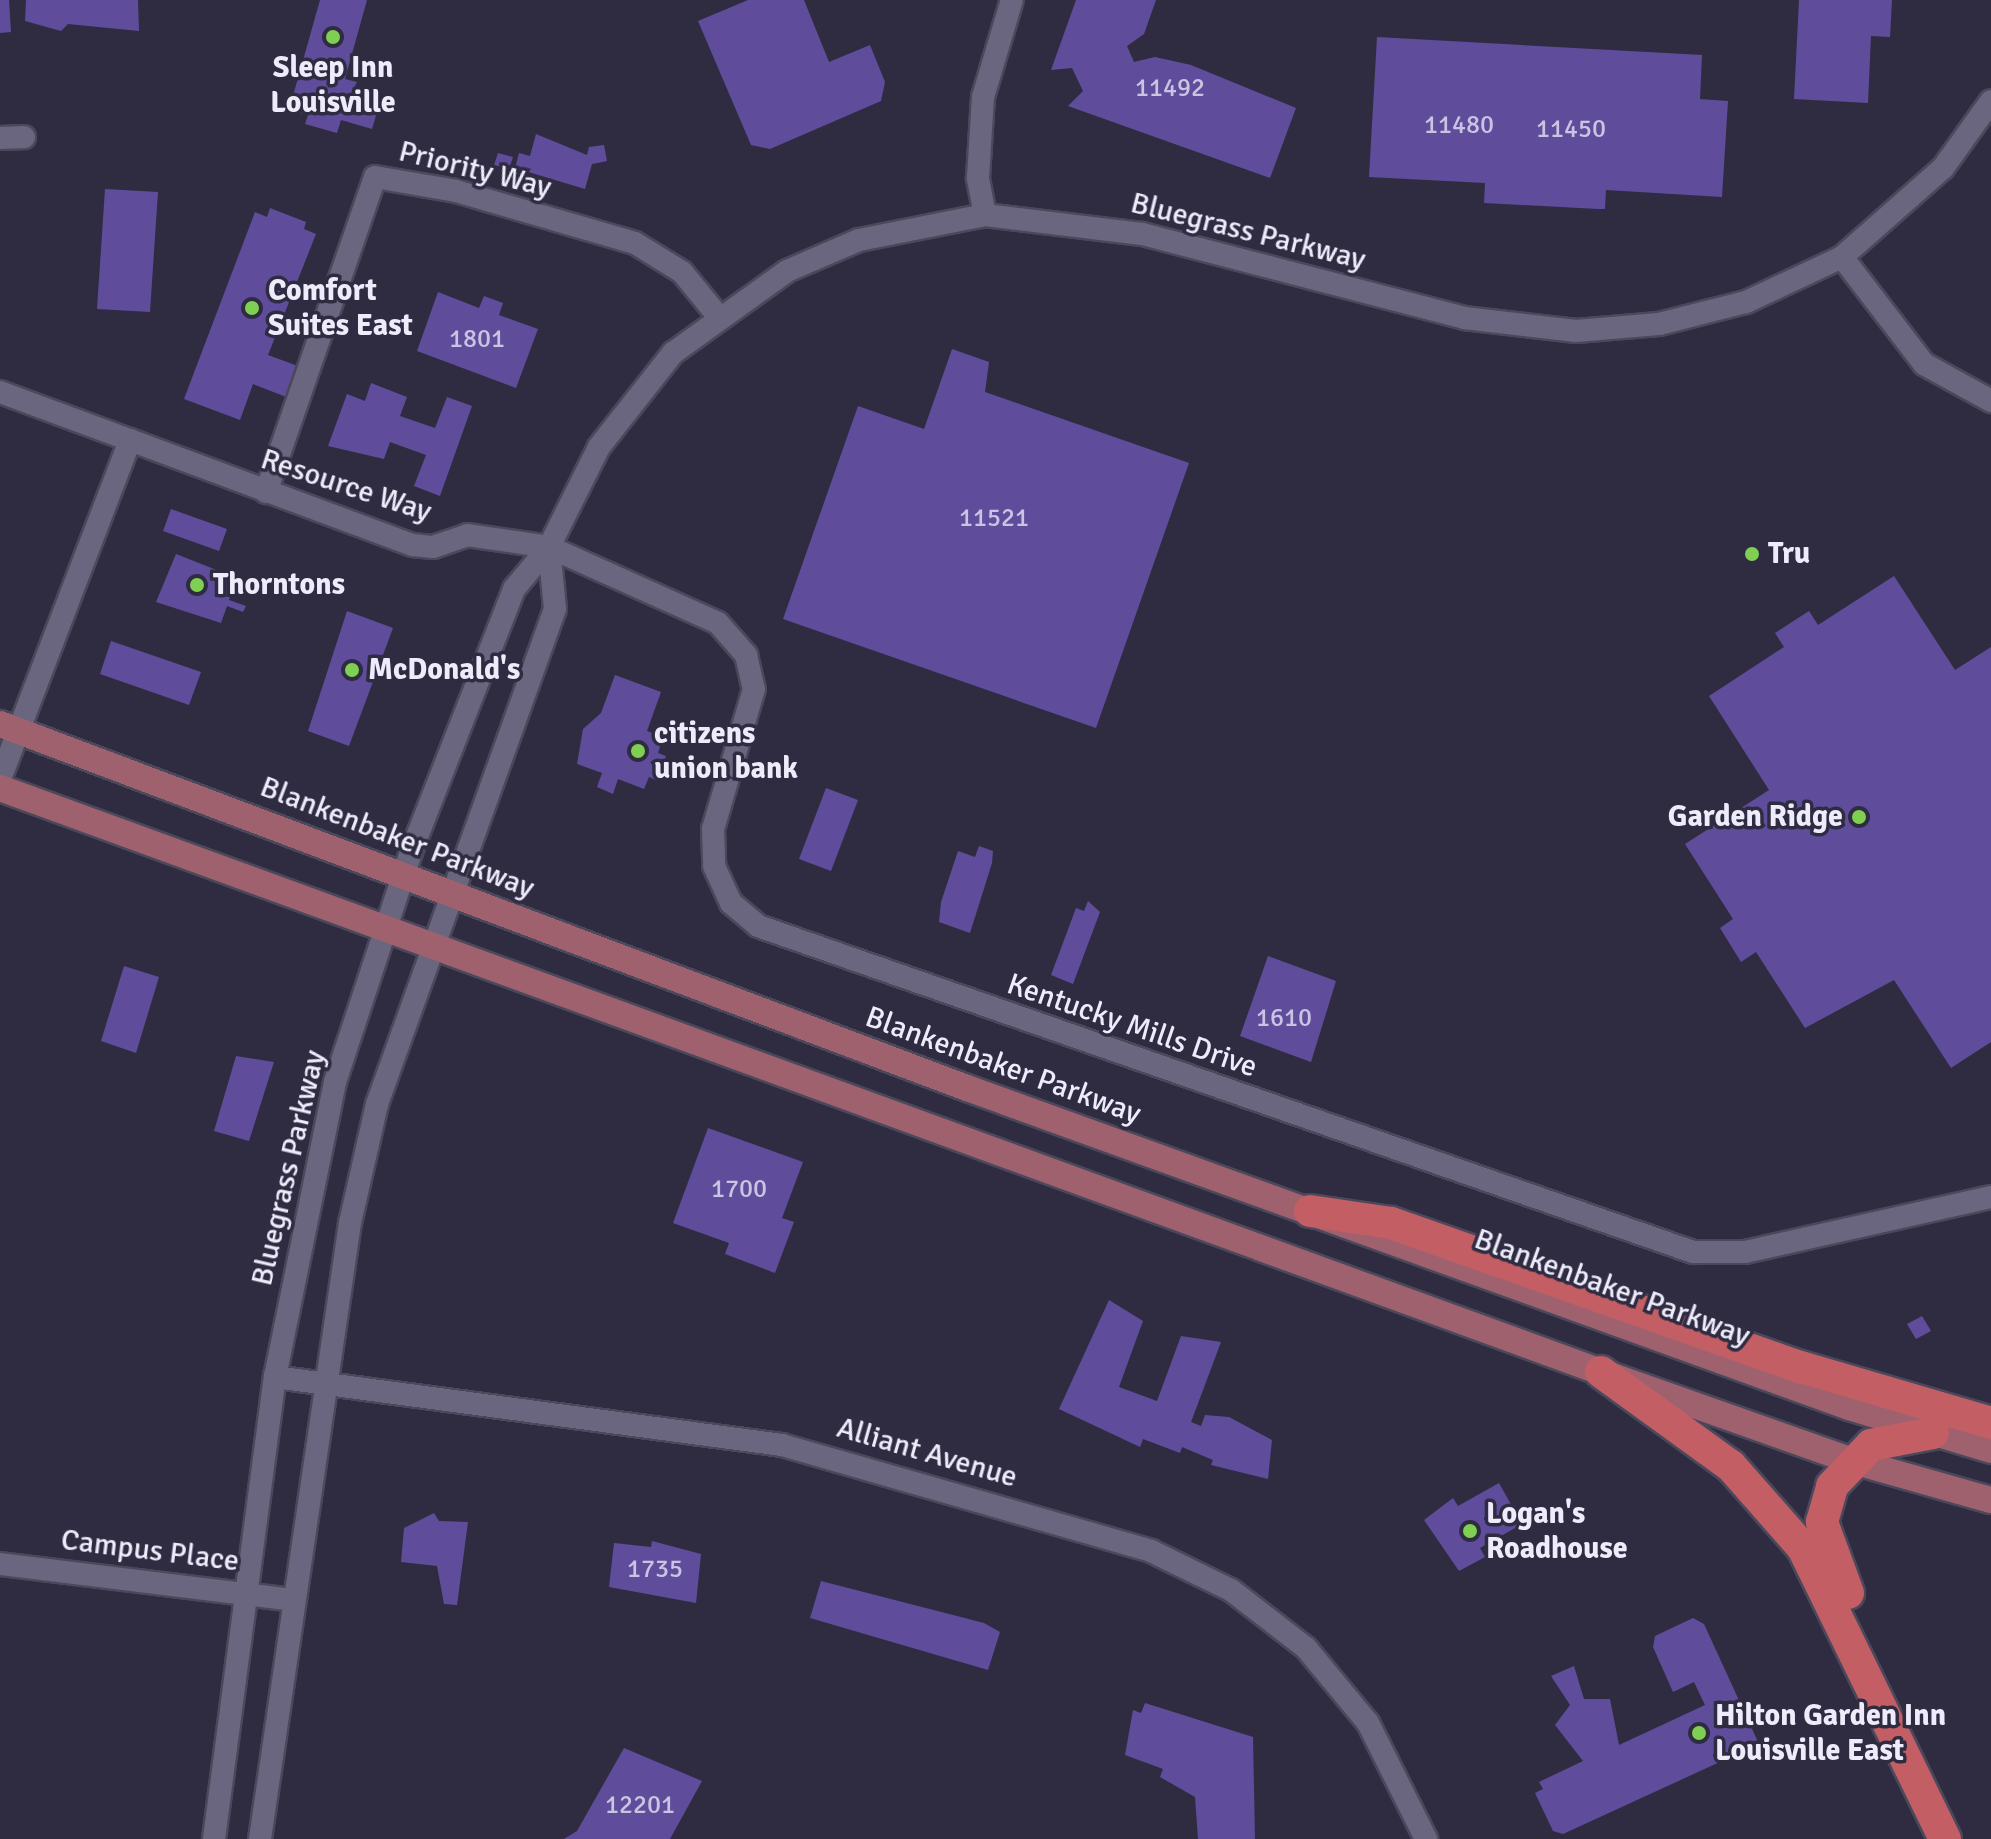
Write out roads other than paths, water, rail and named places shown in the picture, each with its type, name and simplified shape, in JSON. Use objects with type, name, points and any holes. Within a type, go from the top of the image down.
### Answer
[{"type":"highway","points":[[1310,1211],[1391,1223],[1801,1367],[1991,1423]]},
{"type":"highway","points":[[1601,1372],[1731,1466],[1780,1519],[1803,1548],[1914,1765]]},
{"type":"highway","points":[[1933,1433],[1871,1445],[1832,1486],[1822,1522],[1945,1839]]},
{"type":"main road","name":"Blankenbaker Parkway","points":[[8,727],[1310,1211],[1933,1433],[1991,1450]]},
{"type":"main road","points":[[0,788],[435,950],[1601,1372],[1853,1461],[1991,1500]]},
{"type":"street","points":[[985,215],[978,178],[983,97],[1012,0]]},
{"type":"street","name":"Bluegrass Parkway","points":[[214,1839],[249,1593],[275,1377],[335,1082],[403,875],[514,589],[549,547],[593,456],[638,392],[718,316],[787,271],[859,240],[985,215],[1127,231],[1464,318],[1534,329],[1618,329],[1700,316],[1842,257],[1943,168],[1991,101]]},
{"type":"street","points":[[0,138],[24,137]]},
{"type":"street","name":"Priority Way","points":[[266,492],[375,177],[456,191],[635,243],[682,272],[718,316]]},
{"type":"street","points":[[1842,257],[1924,364],[1991,401]]},
{"type":"street","name":"Resource Way","points":[[0,392],[266,492],[424,547],[467,535],[549,547]]},
{"type":"street","points":[[0,779],[8,727],[43,678],[130,440]]},
{"type":"street","points":[[260,1839],[321,1384],[377,1104],[435,950],[555,609],[549,547]]},
{"type":"street","name":"Kentucky Mills Drive","points":[[549,547],[704,614],[746,655],[754,689],[750,722],[712,848],[731,903],[758,926],[1555,1210],[1693,1252],[1745,1252],[1991,1197]]},
{"type":"street","name":"Alliant Avenue","points":[[275,1377],[782,1445],[1151,1551],[1231,1590],[1306,1648],[1368,1723],[1426,1839]]},
{"type":"street","name":"Campus Place","points":[[0,1564],[292,1600]]},
{"type":"place","name":"Sleep Inn Louisville","points":[[333,37]]},
{"type":"place","name":"Comfort Suites East","points":[[252,308]]},
{"type":"place","name":"Tru","points":[[1752,554]]},
{"type":"place","name":"Thorntons","points":[[197,585]]},
{"type":"place","name":"McDonald's","points":[[352,670]]},
{"type":"place","name":"citizens union bank","points":[[638,751]]},
{"type":"place","name":"Garden Ridge","points":[[1859,817]]},
{"type":"place","name":"Logan's Roadhouse","points":[[1470,1531]]},
{"type":"place","name":"Hilton Garden Inn Louisville East","points":[[1699,1733]]}]
